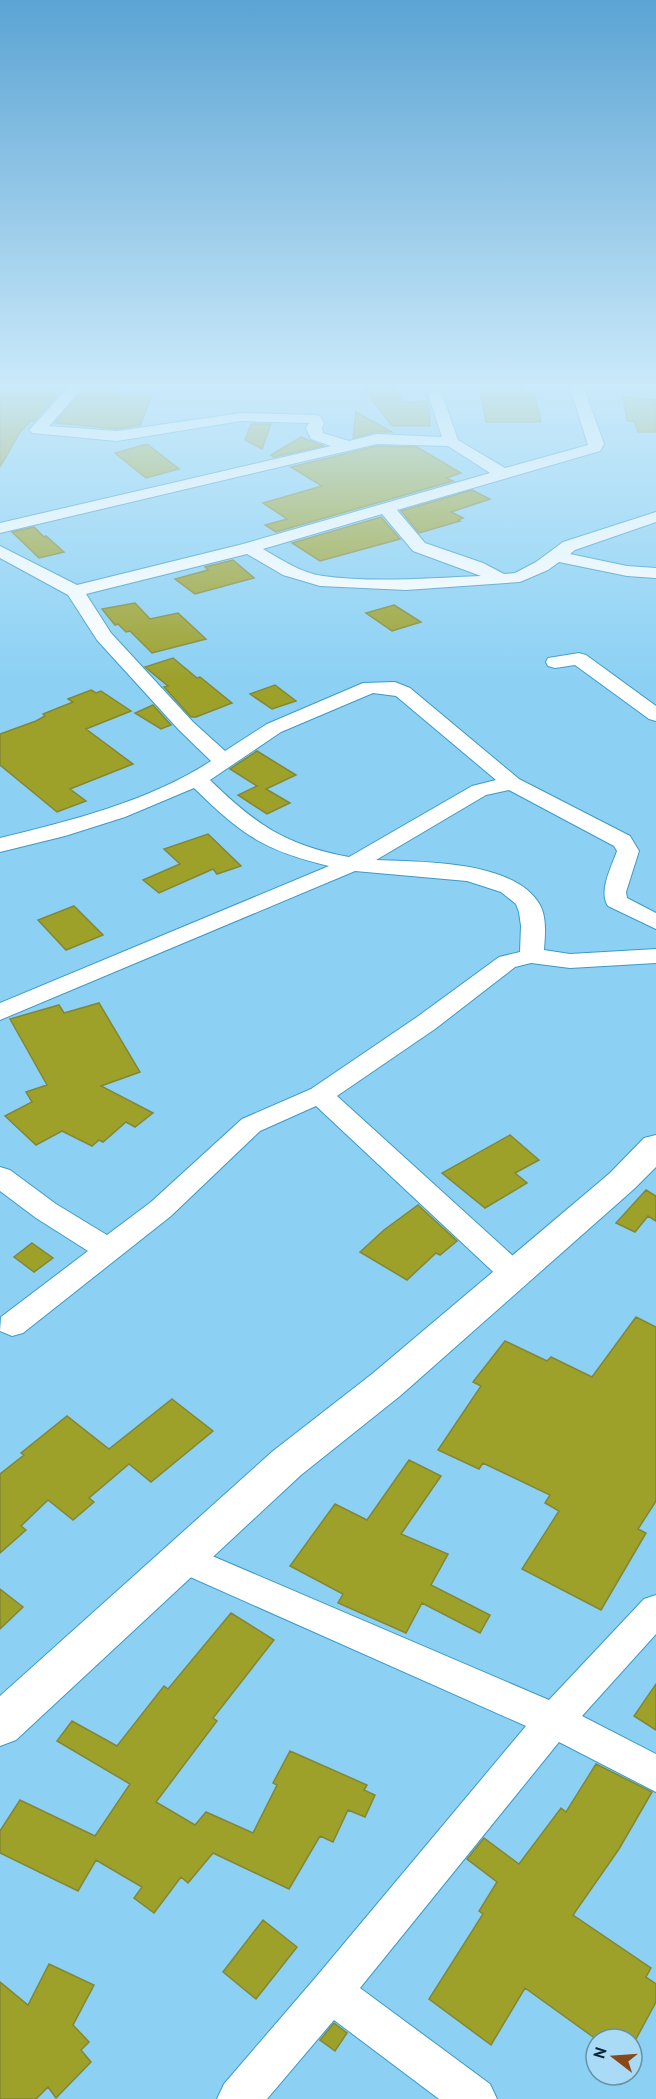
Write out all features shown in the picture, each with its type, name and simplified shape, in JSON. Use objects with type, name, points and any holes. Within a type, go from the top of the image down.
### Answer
[{"type":"street","points":[[0,528],[196,482]]},
{"type":"street","points":[[75,591],[249,548],[475,482]]},
{"type":"street","points":[[385,507],[419,547],[477,567],[502,580]]},
{"type":"street","points":[[249,548],[290,572],[320,581],[406,585],[502,580],[520,577],[557,556],[569,546],[656,517]]},
{"type":"street","points":[[0,551],[75,591],[104,636],[186,726],[222,760]]},
{"type":"street","points":[[557,556],[627,571],[656,573]]},
{"type":"street","points":[[555,662],[579,659],[656,715]]},
{"type":"street","points":[[0,845],[57,831],[117,812],[197,779],[222,760],[274,728],[370,687],[385,687],[403,692],[512,783],[622,841],[628,851],[615,892],[616,900],[656,922]]},
{"type":"street","points":[[197,779],[244,825],[280,844],[352,864],[442,871],[485,878],[510,887],[526,901],[533,917],[531,956]]},
{"type":"street","points":[[0,1012],[352,864],[479,790],[496,784],[512,783]]},
{"type":"street","points":[[12,1325],[161,1209],[251,1125],[320,1095],[426,1023],[507,962],[531,956],[570,961],[656,956]]},
{"type":"street","points":[[320,1095],[514,1274]]},
{"type":"street","points":[[0,1725],[287,1463],[386,1384],[622,1181],[656,1146]]},
{"type":"street","points":[[0,1177],[46,1211],[109,1250]]},
{"type":"street","points":[[182,1558],[554,1720],[656,1774]]},
{"type":"street","points":[[239,2099],[554,1720],[656,1610]]},
{"type":"street","points":[[330,1992],[475,2099]]},
{"type":"building","points":[[315,482],[450,482],[276,532],[265,525],[287,519],[263,503],[322,486]]},
{"type":"building","points":[[472,490],[490,499],[451,512],[463,518],[458,520],[460,521],[419,533],[401,511]]},
{"type":"building","points":[[381,517],[400,539],[320,561],[292,543]]},
{"type":"building","points":[[34,527],[64,552],[39,558],[12,532]]},
{"type":"building","points":[[233,560],[254,578],[195,594],[175,579],[208,570],[205,567]]},
{"type":"building","points":[[135,603],[150,619],[178,613],[206,639],[152,653],[130,631],[126,632],[118,624],[115,625],[102,609]]},
{"type":"building","points":[[394,605],[421,622],[392,631],[366,613]]},
{"type":"building","points":[[173,658],[232,703],[191,717],[164,687],[168,686],[145,667]]},
{"type":"building","points":[[275,685],[296,701],[272,709],[250,694]]},
{"type":"building","points":[[91,690],[96,693],[101,691],[131,711],[86,729],[133,764],[70,789],[86,801],[57,812],[0,765],[0,734],[36,721],[45,716],[43,714],[73,702],[68,699]]},
{"type":"building","points":[[153,705],[171,725],[161,729],[135,713]]},
{"type":"building","points":[[257,751],[296,775],[266,789],[290,803],[267,814],[238,795],[257,786],[230,769]]},
{"type":"building","points":[[208,834],[241,866],[217,874],[213,869],[159,893],[143,880],[180,864],[164,849]]},
{"type":"building","points":[[74,906],[103,935],[66,950],[38,920]]},
{"type":"building","points":[[99,1003],[140,1072],[101,1086],[153,1113],[135,1127],[126,1122],[103,1142],[99,1140],[92,1146],[62,1131],[36,1145],[5,1116],[32,1102],[26,1092],[47,1085],[10,1019],[59,1005],[64,1013]]},
{"type":"building","points":[[510,1135],[539,1160],[515,1173],[527,1183],[485,1208],[442,1173]]},
{"type":"building","points":[[646,1190],[656,1196],[656,1221],[648,1216],[635,1232],[616,1223]]},
{"type":"building","points":[[418,1205],[457,1241],[440,1255],[436,1253],[407,1280],[360,1252],[384,1230]]},
{"type":"building","points":[[32,1243],[53,1258],[34,1272],[14,1257]]},
{"type":"building","points":[[636,1317],[656,1327],[656,1501],[638,1529],[646,1533],[601,1610],[522,1569],[559,1511],[545,1503],[550,1495],[483,1463],[479,1469],[438,1450],[481,1386],[473,1382],[505,1341],[547,1361],[551,1357],[592,1377]]},
{"type":"building","points":[[172,1399],[213,1431],[151,1482],[129,1464],[89,1498],[94,1502],[73,1520],[48,1500],[21,1526],[26,1530],[0,1553],[0,1474],[24,1455],[21,1453],[67,1416],[109,1449]]},
{"type":"building","points":[[409,1460],[441,1476],[401,1534],[448,1554],[431,1585],[490,1615],[480,1633],[422,1603],[406,1633],[338,1603],[343,1594],[290,1566],[335,1504],[367,1520]]},
{"type":"building","points":[[0,1589],[23,1607],[0,1629]]},
{"type":"building","points":[[231,1613],[274,1640],[213,1718],[217,1721],[156,1802],[195,1825],[206,1812],[253,1833],[277,1785],[273,1783],[290,1751],[367,1785],[364,1790],[375,1795],[365,1817],[348,1810],[333,1842],[320,1836],[289,1889],[213,1853],[188,1883],[181,1877],[154,1913],[134,1898],[142,1887],[96,1860],[78,1891],[0,1853],[0,1831],[20,1800],[95,1836],[130,1784],[57,1741],[72,1721],[117,1746],[164,1686],[168,1689]]},
{"type":"building","points":[[656,1684],[656,1730],[634,1716]]},
{"type":"building","points":[[596,1764],[652,1792],[619,1849],[573,1915],[651,1968],[646,1977],[656,1984],[656,2002],[642,2027],[584,2027],[584,2030],[525,1988],[491,2045],[429,1999],[483,1914],[479,1911],[497,1882],[467,1859],[484,1838],[519,1864],[561,1808],[566,1812]]},
{"type":"building","points":[[263,1920],[297,1947],[256,1999],[223,1972]]},
{"type":"building","points":[[49,1964],[94,1985],[73,2025],[89,2042],[81,2050],[91,2062],[56,2098],[48,2087],[36,2099],[0,2099],[0,1982],[28,2005]]},
{"type":"building","points":[[334,2023],[347,2033],[335,2051],[320,2040]]}]
